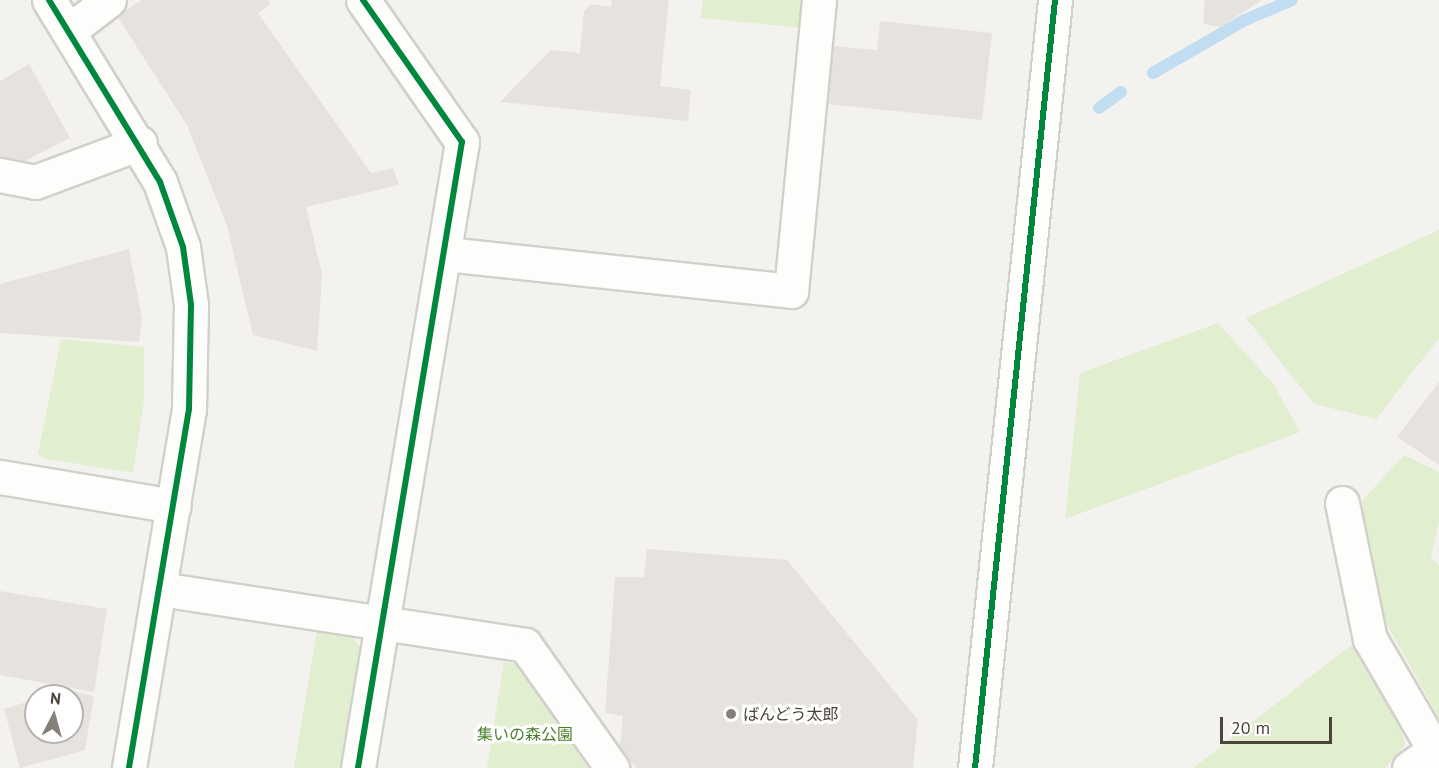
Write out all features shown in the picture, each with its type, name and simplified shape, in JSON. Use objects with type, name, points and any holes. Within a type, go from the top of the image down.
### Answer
[{"type":"street","points":[[49,0],[140,143],[183,247],[191,305],[189,409],[129,768]]},
{"type":"street","points":[[70,30],[110,0]]},
{"type":"street","points":[[358,768],[446,254],[462,142],[363,0]]},
{"type":"street","points":[[446,254],[791,291],[819,0]]},
{"type":"street","points":[[975,768],[1055,0]]},
{"type":"street","points":[[0,175],[35,182],[140,143]]},
{"type":"street","points":[[0,477],[174,506]]},
{"type":"street","points":[[1342,504],[1370,639],[1427,754]]},
{"type":"street","points":[[160,589],[383,621],[525,645],[612,768]]},
{"type":"shaded area","points":[[142,0],[268,0],[271,4],[258,13],[371,173],[393,168],[399,185],[306,207],[322,274],[317,351],[253,335],[227,226],[187,125],[117,16]]},
{"type":"shaded area","points":[[612,0],[669,0],[660,86],[691,90],[688,121],[500,102],[551,50],[580,53],[584,11],[591,4],[611,7]]},
{"type":"shaded area","points":[[1205,0],[1262,0],[1220,27],[1203,24]]},
{"type":"shaded area","points":[[880,21],[992,33],[982,120],[827,104],[833,46],[877,50]]},
{"type":"shaded area","points":[[29,64],[70,138],[17,165],[0,160],[0,81]]},
{"type":"shaded area","points":[[129,249],[142,320],[139,342],[0,333],[0,284]]},
{"type":"shaded area","points":[[1439,382],[1439,465],[1397,437]]},
{"type":"shaded area","points":[[647,549],[787,560],[918,720],[913,768],[636,768],[620,746],[623,716],[605,713],[615,577],[644,577]]},
{"type":"shaded area","points":[[0,591],[107,609],[94,692],[84,690],[84,684],[50,684],[0,675]]},
{"type":"shaded area","points":[[84,694],[94,696],[85,750],[20,768],[4,709],[24,703],[24,744],[84,744]]},
{"type":"green space","points":[[703,0],[804,0],[801,28],[701,18]]},
{"type":"green space","points":[[1439,230],[1439,338],[1376,419],[1314,404],[1246,318]]},
{"type":"green space","points":[[1218,323],[1274,385],[1300,432],[1065,519],[1080,373]]},
{"type":"green space","points":[[61,339],[144,347],[144,400],[133,473],[42,458],[38,453]]},
{"type":"green space","points":[[1404,455],[1439,472],[1439,521],[1431,557],[1439,566],[1439,718],[1382,615],[1360,503]]},
{"type":"green space","points":[[317,631],[352,636],[363,652],[345,768],[294,768]]},
{"type":"green space","points":[[1354,643],[1399,718],[1405,745],[1385,768],[1193,768]]},
{"type":"green space","name":"集いの森公園","points":[[504,662],[516,664],[588,768],[487,768]]},
{"type":"waterway","points":[[1153,73],[1243,21],[1292,0]]},
{"type":"waterway","points":[[1099,108],[1121,92]]},
{"type":"cycle path","points":[[49,0],[160,182],[183,247],[191,305],[189,409],[129,768]]},
{"type":"cycle path","points":[[358,768],[462,142],[363,0]]},
{"type":"cycle path","points":[[975,768],[1055,0]]},
{"type":"place","name":"ばんどう太郎","points":[[731,714]]}]
